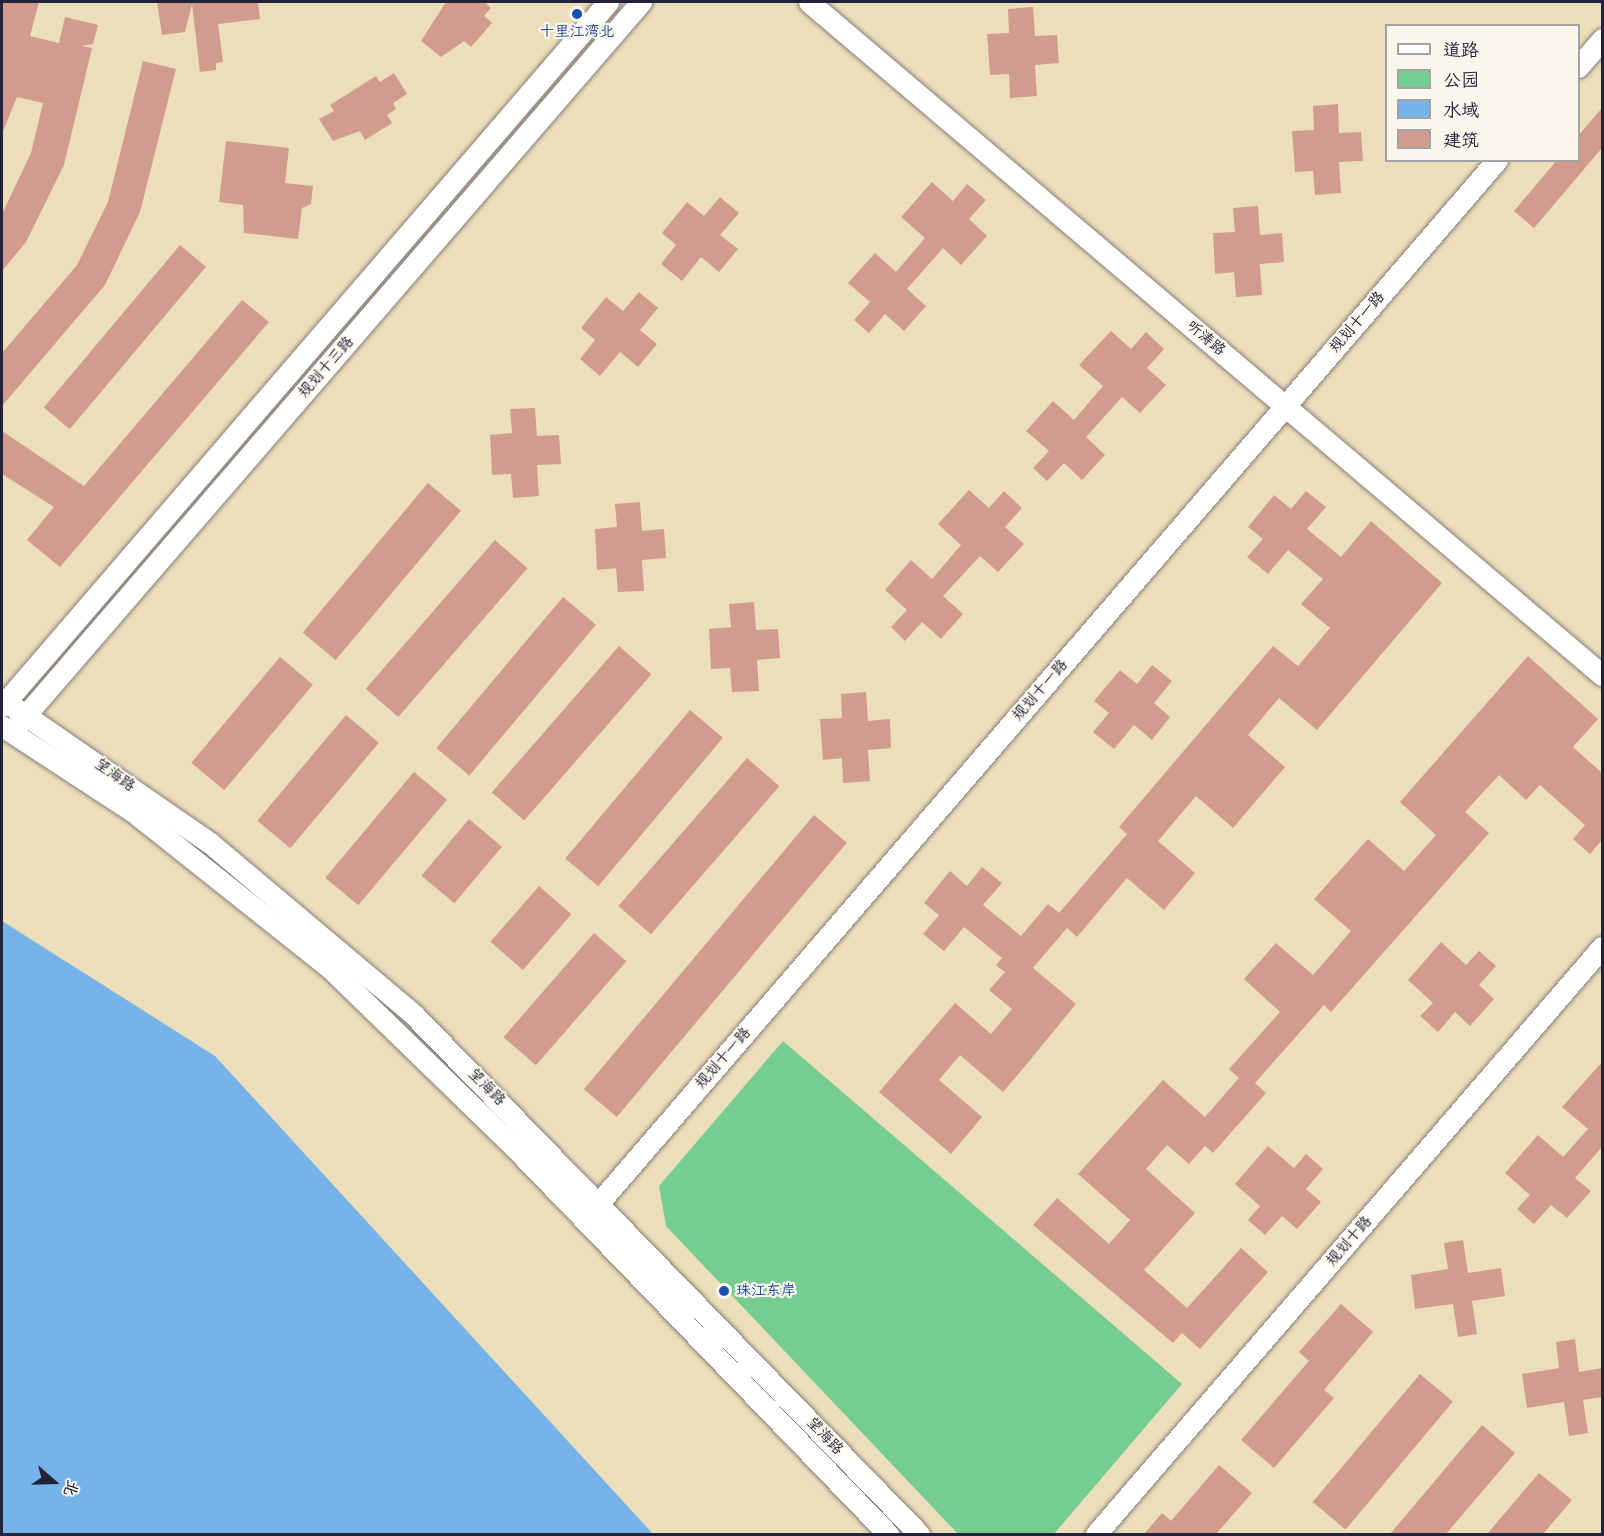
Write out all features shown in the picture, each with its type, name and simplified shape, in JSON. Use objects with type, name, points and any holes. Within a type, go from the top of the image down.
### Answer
[{"type":"street","name":"规划十三路","points":[[3,702],[608,2]]},
{"type":"street","name":"规划十三路","points":[[6,729],[26,715],[641,2]]},
{"type":"street","name":"听涛路","points":[[809,2],[1602,675]]},
{"type":"street","points":[[1580,65],[1602,39]]},
{"type":"street","name":"规划十一路","points":[[584,1220],[1495,162]]},
{"type":"street","name":"望海路","points":[[3,702],[143,794],[299,914],[414,1015],[599,1202],[919,1534]]},
{"type":"street","name":"望海路","points":[[6,729],[135,813],[269,916],[398,1031],[888,1534]]},
{"type":"street","name":"规划十路","points":[[1096,1534],[1602,947]]},
{"type":"green space","points":[[783,1041],[1182,1384],[1054,1534],[958,1534],[666,1226],[659,1186]]},
{"type":"water","points":[[2,921],[215,1056],[653,1534],[2,1534]]},
{"type":"building","points":[[3,2],[39,2],[30,36],[59,43],[65,17],[98,25],[93,44],[82,46],[92,48],[64,165],[26,242],[2,271],[2,214],[31,153],[43,103],[17,97],[2,134]]},
{"type":"building","points":[[157,2],[258,2],[260,19],[218,24],[223,62],[216,63],[216,70],[200,72],[192,4],[185,32],[162,35]]},
{"type":"building","points":[[446,2],[484,2],[491,8],[484,16],[492,23],[471,47],[464,41],[441,57],[421,41]]},
{"type":"building","points":[[1033,7],[1035,36],[1057,35],[1059,63],[1035,65],[1037,96],[1010,98],[1009,74],[990,75],[987,34],[1009,33],[1008,9]]},
{"type":"building","points":[[143,61],[176,69],[140,212],[105,285],[2,406],[2,353],[77,265],[108,202]]},
{"type":"building","points":[[394,73],[407,94],[393,103],[396,109],[387,115],[392,123],[365,140],[360,131],[333,141],[319,119],[334,111],[330,105],[376,76],[380,82]]},
{"type":"building","points":[[1338,104],[1339,133],[1361,132],[1363,161],[1339,162],[1341,193],[1315,195],[1313,171],[1295,172],[1292,131],[1314,130],[1313,106]]},
{"type":"building","points":[[1602,108],[1602,148],[1534,228],[1514,211],[1555,162],[1580,162],[1580,134]]},
{"type":"building","points":[[226,141],[289,148],[285,183],[313,186],[311,204],[302,208],[298,239],[244,233],[243,205],[219,202]]},
{"type":"building","points":[[932,182],[953,201],[967,184],[986,200],[969,219],[987,236],[961,265],[943,248],[907,289],[926,306],[904,331],[885,314],[869,333],[854,320],[870,302],[848,283],[875,253],[896,272],[925,238],[901,217]]},
{"type":"building","points":[[720,197],[739,213],[720,235],[738,249],[719,272],[701,257],[682,281],[661,264],[676,245],[662,233],[687,202],[704,216]]},
{"type":"building","points":[[1258,206],[1260,235],[1282,233],[1284,262],[1260,264],[1262,295],[1236,297],[1234,272],[1215,274],[1213,233],[1235,232],[1233,208]]},
{"type":"building","points":[[180,245],[206,267],[70,429],[44,407]]},
{"type":"building","points":[[639,292],[658,308],[640,330],[657,344],[638,367],[620,352],[600,376],[580,359],[595,340],[581,328],[606,297],[623,311]]},
{"type":"building","points":[[242,300],[269,322],[60,567],[27,540],[54,507],[2,474],[2,431],[84,486]]},
{"type":"building","points":[[1111,331],[1131,349],[1146,332],[1164,349],[1147,368],[1166,385],[1140,413],[1122,397],[1086,437],[1105,455],[1082,480],[1064,463],[1047,481],[1033,468],[1049,451],[1026,431],[1053,401],[1074,420],[1103,386],[1079,365]]},
{"type":"building","points":[[535,408],[537,436],[559,435],[561,464],[537,465],[539,496],[513,498],[511,474],[492,475],[490,435],[512,433],[510,409]]},
{"type":"building","points":[[428,483],[461,511],[336,660],[303,632]]},
{"type":"building","points":[[969,490],[989,508],[1004,491],[1022,508],[1005,527],[1024,544],[998,572],[980,556],[943,596],[963,614],[941,639],[922,622],[905,641],[891,627],[907,610],[885,590],[911,560],[932,579],[961,545],[938,524]]},
{"type":"building","points":[[1306,491],[1326,507],[1307,529],[1341,557],[1371,521],[1442,583],[1317,730],[1279,698],[1248,735],[1285,767],[1233,828],[1196,796],[1158,841],[1195,873],[1164,910],[1127,878],[1077,937],[1067,928],[1033,968],[1076,1004],[1026,1065],[1003,1092],[960,1055],[939,1080],[982,1117],[951,1154],[879,1092],[955,1003],[991,1034],[1012,1009],[989,990],[1005,972],[996,965],[1002,958],[964,927],[944,951],[923,934],[939,915],[924,903],[950,871],[967,886],[982,867],[1002,883],[983,905],[1021,936],[1048,904],[1059,913],[1127,834],[1119,827],[1273,646],[1298,666],[1330,628],[1301,604],[1323,579],[1288,550],[1268,574],[1247,557],[1263,539],[1248,527],[1274,495],[1291,509]]},
{"type":"building","points":[[640,502],[642,531],[664,529],[666,558],[642,560],[644,591],[618,592],[616,568],[597,570],[595,529],[617,527],[615,504]]},
{"type":"building","points":[[495,540],[527,568],[398,717],[366,689]]},
{"type":"building","points":[[563,597],[596,625],[469,776],[436,748]]},
{"type":"building","points":[[754,602],[756,630],[778,629],[780,658],[757,660],[759,691],[732,692],[730,668],[711,669],[709,629],[731,627],[729,604]]},
{"type":"building","points":[[619,646],[651,674],[524,821],[492,792]]},
{"type":"building","points":[[1528,656],[1598,719],[1573,747],[1602,773],[1602,840],[1590,854],[1573,839],[1585,825],[1540,785],[1526,800],[1499,775],[1465,812],[1489,833],[1331,1012],[1324,1005],[1255,1083],[1266,1093],[1213,1153],[1205,1146],[1189,1164],[1167,1145],[1146,1169],[1195,1213],[1144,1270],[1187,1308],[1241,1248],[1268,1272],[1200,1349],[1182,1333],[1173,1343],[1033,1225],[1057,1198],[1109,1244],[1130,1220],[1078,1174],[1163,1080],[1205,1117],[1239,1078],[1229,1069],[1280,1012],[1244,979],[1276,943],[1313,975],[1351,931],[1314,899],[1368,839],[1404,871],[1436,835],[1400,802]]},
{"type":"building","points":[[280,657],[313,685],[224,790],[191,763]]},
{"type":"building","points":[[1152,665],[1172,681],[1154,703],[1170,717],[1152,740],[1134,725],[1114,749],[1093,732],[1109,713],[1094,701],[1120,670],[1137,684]]},
{"type":"building","points":[[866,692],[868,721],[890,719],[891,748],[868,750],[870,781],[843,783],[842,758],[823,760],[820,719],[842,718],[841,694]]},
{"type":"building","points":[[690,710],[723,738],[598,886],[565,859]]},
{"type":"building","points":[[346,715],[379,743],[290,848],[257,821]]},
{"type":"building","points":[[747,758],[779,786],[651,934],[618,906]]},
{"type":"building","points":[[414,772],[447,800],[358,905],[325,878]]},
{"type":"building","points":[[814,815],[847,843],[617,1117],[584,1089]]},
{"type":"building","points":[[469,819],[502,847],[454,903],[421,876]]},
{"type":"building","points":[[539,886],[571,914],[523,970],[490,942]]},
{"type":"building","points":[[594,933],[626,961],[536,1065],[503,1037]]},
{"type":"building","points":[[1441,942],[1466,965],[1479,951],[1496,966],[1479,985],[1494,999],[1470,1026],[1455,1012],[1438,1032],[1420,1016],[1433,1003],[1408,980]]},
{"type":"building","points":[[1602,1062],[1602,1147],[1575,1178],[1591,1191],[1567,1218],[1551,1205],[1534,1224],[1517,1209],[1530,1195],[1505,1173],[1538,1135],[1563,1157],[1588,1129],[1562,1107]]},
{"type":"building","points":[[1268,1146],[1294,1168],[1306,1154],[1323,1169],[1306,1189],[1321,1202],[1297,1229],[1282,1216],[1265,1235],[1248,1220],[1260,1206],[1235,1184]]},
{"type":"building","points":[[1463,1240],[1468,1273],[1501,1268],[1505,1296],[1472,1301],[1477,1334],[1458,1337],[1453,1304],[1415,1309],[1411,1275],[1448,1269],[1444,1243]]},
{"type":"building","points":[[1341,1304],[1373,1332],[1324,1390],[1334,1398],[1274,1468],[1241,1440],[1309,1361],[1299,1352]]},
{"type":"building","points":[[1575,1339],[1579,1372],[1602,1368],[1602,1397],[1583,1400],[1588,1433],[1569,1436],[1564,1402],[1527,1408],[1522,1374],[1559,1368],[1556,1342]]},
{"type":"building","points":[[1420,1374],[1453,1402],[1346,1530],[1313,1502]]},
{"type":"building","points":[[1482,1425],[1515,1453],[1446,1534],[1390,1534]]},
{"type":"building","points":[[1219,1465],[1252,1493],[1216,1534],[1144,1534],[1162,1513],[1171,1521]]},
{"type":"building","points":[[1539,1473],[1572,1500],[1543,1534],[1487,1534]]},
{"type":"place","name":"十里江湾北","points":[[577,14]]},
{"type":"place","name":"珠江东岸","points":[[724,1291]]}]
